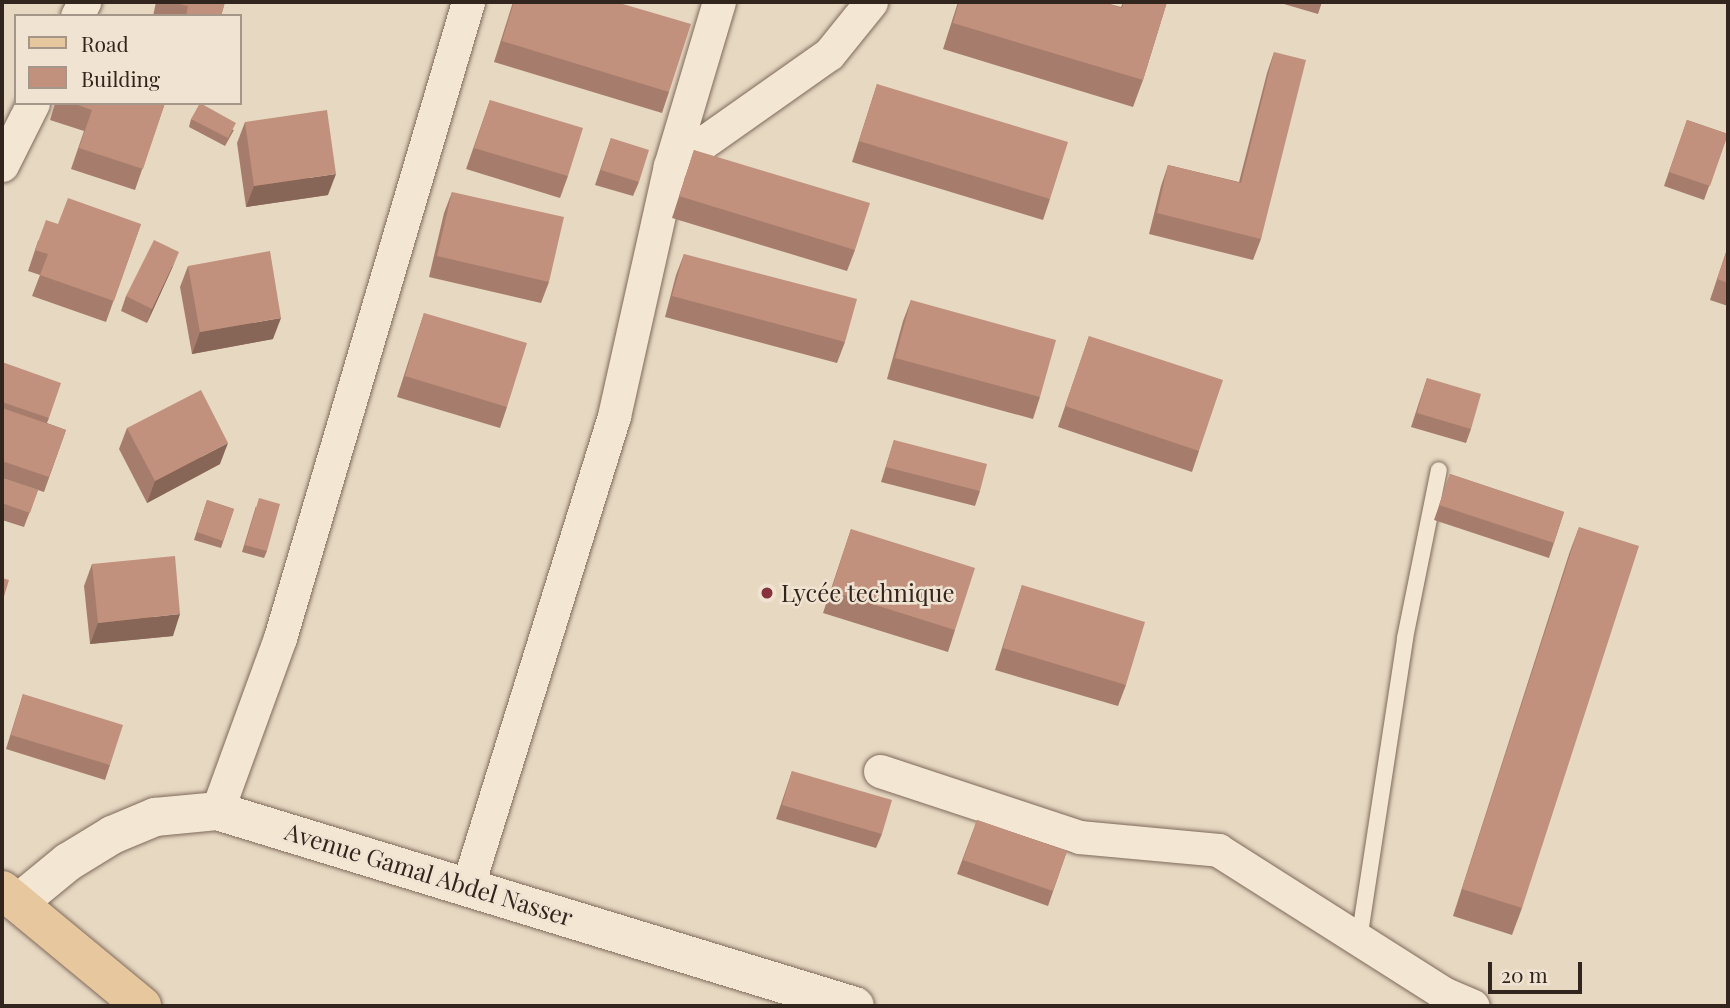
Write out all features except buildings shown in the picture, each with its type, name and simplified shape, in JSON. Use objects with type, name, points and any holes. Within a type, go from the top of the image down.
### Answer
[{"type":"main road","points":[[10,897],[142,1006]]},
{"type":"street","points":[[217,811],[284,625],[468,2]]},
{"type":"street","points":[[468,885],[614,416],[670,166],[719,2]]},
{"type":"street","points":[[670,166],[829,54],[872,2]]},
{"type":"street","points":[[2,165],[32,105]]},
{"type":"street","points":[[880,771],[1079,837],[1218,850],[1359,940],[1473,1006]]},
{"type":"street","name":"Avenue Gamal Abdel Nasser","points":[[10,897],[112,835],[155,817],[217,811],[468,885],[855,1006]]},
{"type":"lane","points":[[1359,940],[1405,638],[1439,470]]},
{"type":"place","name":"Lycée technique","points":[[767,593]]}]
